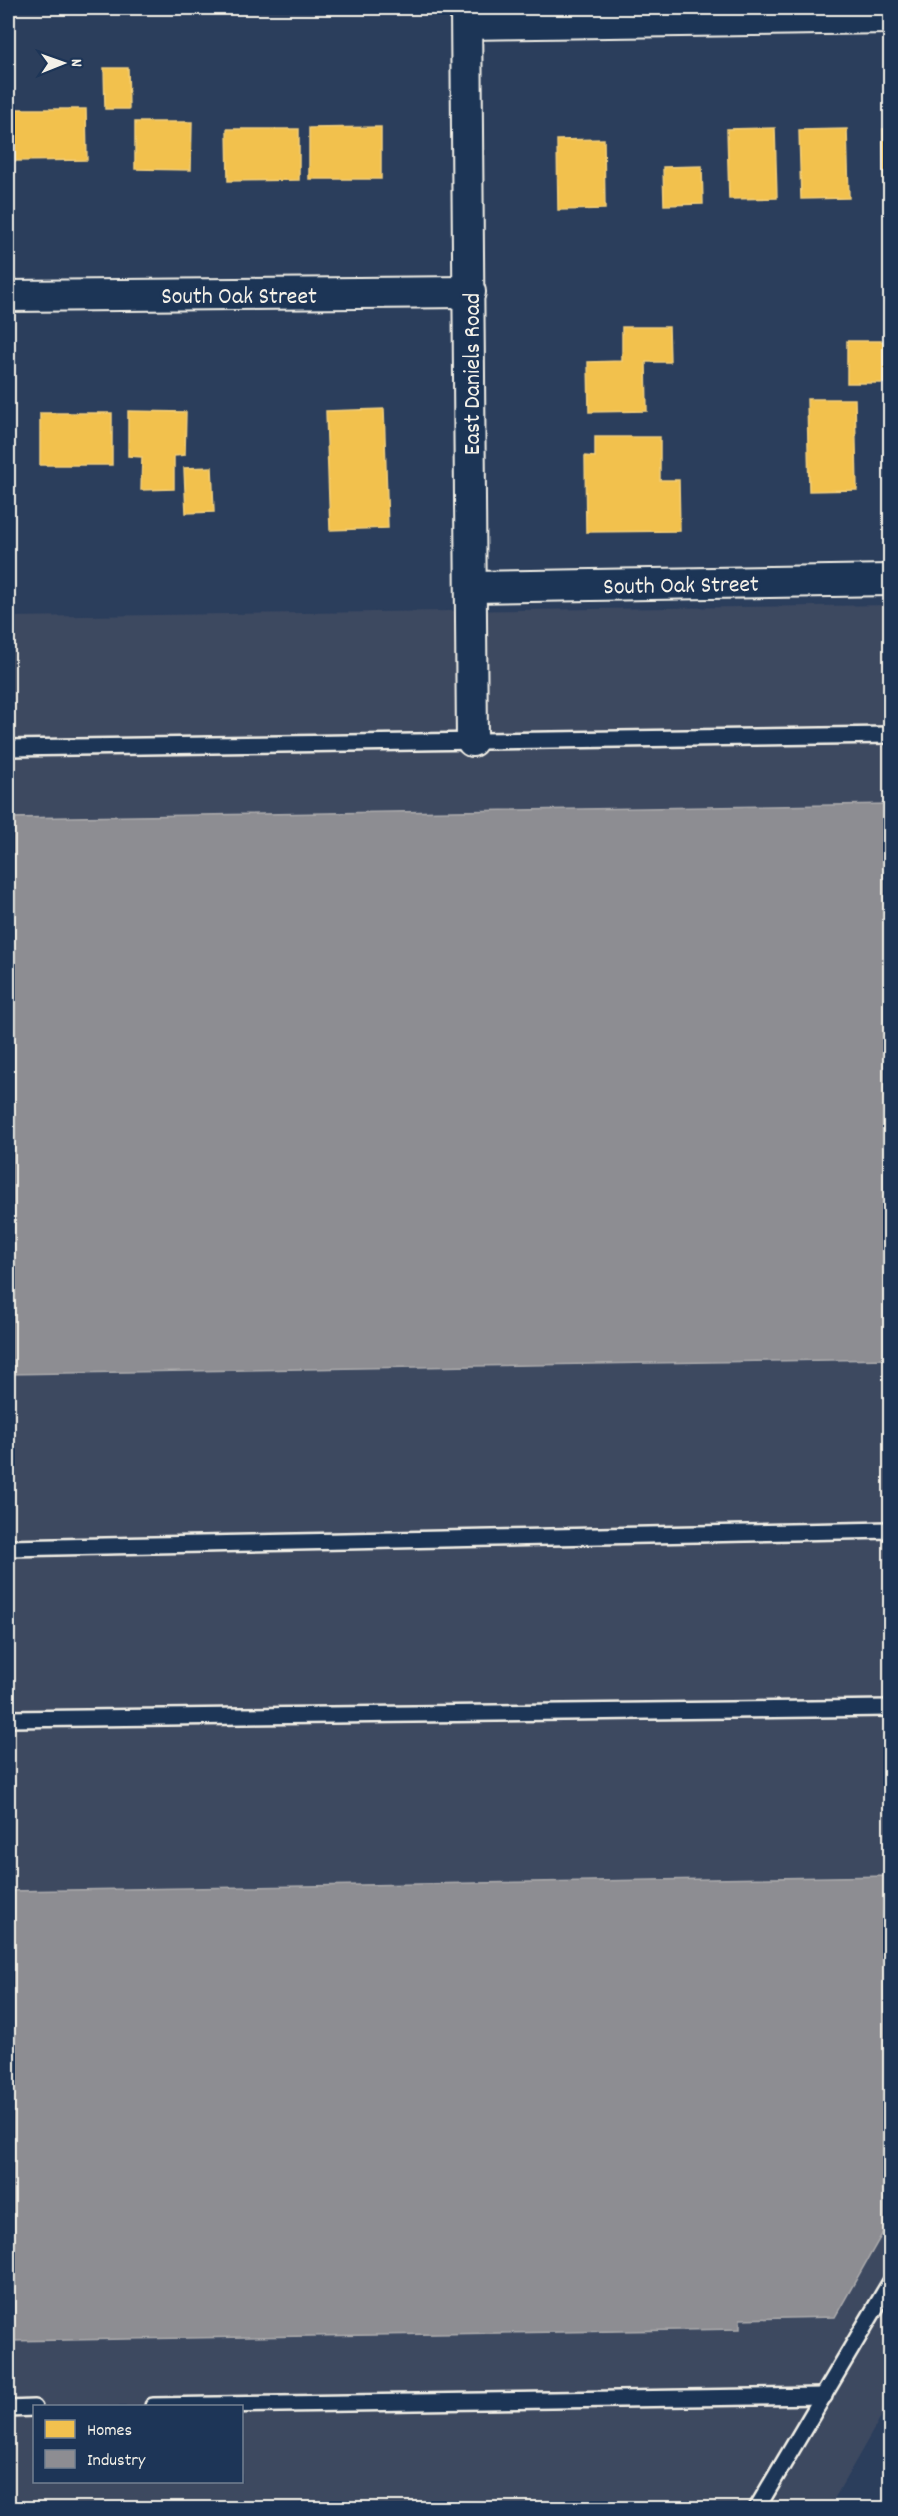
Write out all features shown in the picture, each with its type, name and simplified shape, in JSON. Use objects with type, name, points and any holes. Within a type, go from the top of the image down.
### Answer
[{"type":"street","points":[[467,16],[891,18]]},
{"type":"street","name":"East Daniels Road","points":[[467,16],[472,741]]},
{"type":"street","name":"South Oak Street","points":[[8,296],[470,292]]},
{"type":"street","name":"South Oak Street","points":[[472,587],[891,580]]},
{"type":"lane","points":[[8,748],[891,735]]},
{"type":"lane","points":[[8,1548],[891,1530]]},
{"type":"lane","points":[[8,1719],[891,1708]]},
{"type":"lane","points":[[757,2508],[891,2283]]},
{"type":"lane","points":[[220,2405],[824,2396]]},
{"type":"lane","points":[[8,2409],[33,2408]]},
{"type":"shaded area","points":[[890,605],[890,2401],[829,2508],[8,2508],[8,617]]},
{"type":"building: Homes","points":[[104,68],[128,68],[129,109],[105,109]]},
{"type":"building: Homes","points":[[14,109],[86,109],[87,160],[15,161]]},
{"type":"building: Homes","points":[[135,122],[192,122],[191,170],[135,169]]},
{"type":"building: Homes","points":[[381,127],[381,179],[309,179],[309,128]]},
{"type":"building: Homes","points":[[775,128],[777,198],[729,199],[727,129]]},
{"type":"building: Homes","points":[[890,128],[890,197],[884,198],[883,129]]},
{"type":"building: Homes","points":[[227,129],[299,129],[299,180],[228,181]]},
{"type":"building: Homes","points":[[847,129],[849,198],[801,199],[799,130]]},
{"type":"building: Homes","points":[[604,139],[605,209],[558,210],[557,140]]},
{"type":"building: Homes","points":[[702,166],[703,204],[664,205],[663,167]]},
{"type":"building: Homes","points":[[622,327],[669,327],[670,362],[646,362],[647,411],[589,412],[588,362],[622,361]]},
{"type":"building: Homes","points":[[847,341],[889,341],[888,383],[847,383]]},
{"type":"building: Homes","points":[[807,399],[855,399],[857,490],[809,491]]},
{"type":"building: Homes","points":[[384,409],[388,528],[330,530],[326,411]]},
{"type":"building: Homes","points":[[128,411],[186,412],[185,455],[174,456],[174,489],[141,490],[142,457],[128,456]]},
{"type":"building: Homes","points":[[40,413],[112,413],[112,465],[40,465]]},
{"type":"building: Homes","points":[[9,414],[9,475],[8,475]]},
{"type":"building: Homes","points":[[595,437],[660,437],[660,480],[679,480],[680,531],[586,532],[585,456],[595,457]]},
{"type":"building: Homes","points":[[212,467],[214,512],[186,513],[184,468]]},
{"type":"building: Industry","points":[[890,804],[890,1359],[8,1374],[8,818]]},
{"type":"building: Industry","points":[[890,1876],[890,2220],[835,2317],[740,2319],[740,2329],[8,2341],[8,1891]]}]
